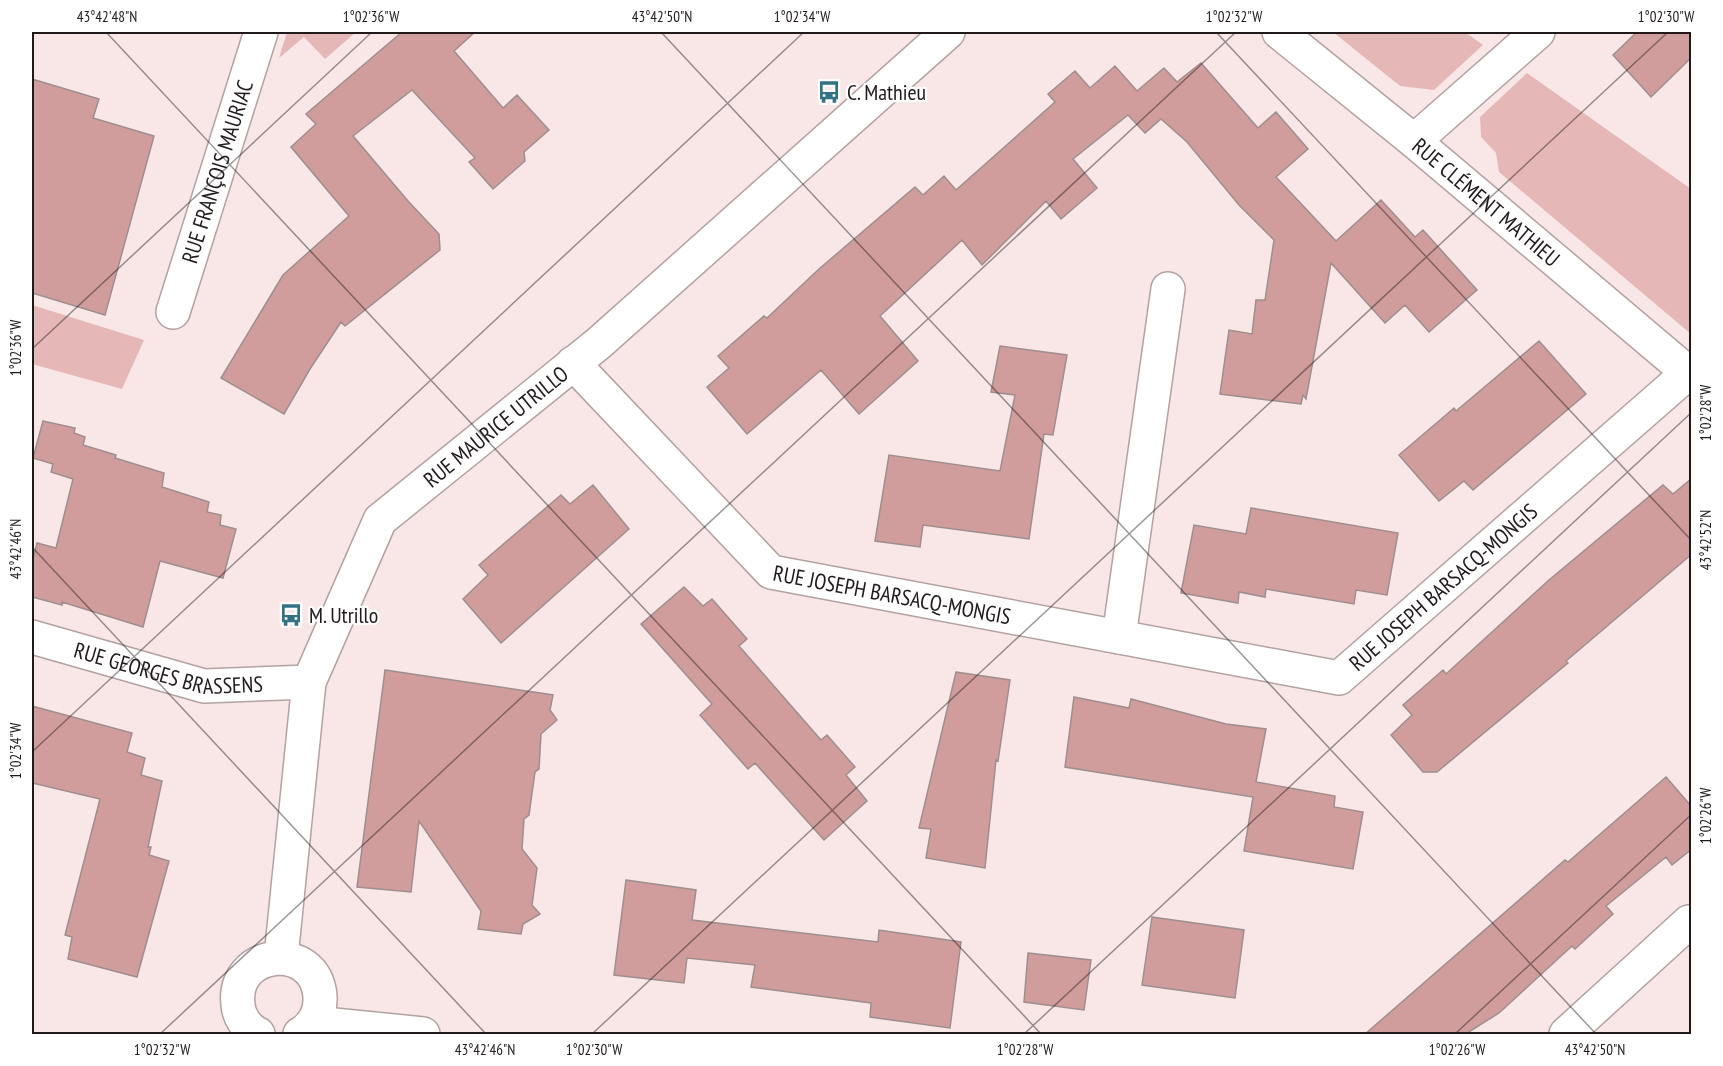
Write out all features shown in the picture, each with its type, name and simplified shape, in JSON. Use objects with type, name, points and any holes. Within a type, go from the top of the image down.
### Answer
[{"type":"street","name":"RUE FRANÇOIS MAURIAC","points":[[173,312],[261,32]]},
{"type":"street","name":"RUE MAURICE UTRILLO","points":[[281,957],[309,682],[380,520],[573,363],[948,32]]},
{"type":"street","name":"RUE CLÉMENT MATHIEU","points":[[1279,32],[1414,141],[1690,375]]},
{"type":"street","points":[[1414,141],[1538,32]]},
{"type":"street","points":[[1119,637],[1168,289]]},
{"type":"street","name":"RUE JOSEPH BARSACQ-MONGIS","points":[[573,363],[771,572],[1339,678],[1690,375]]},
{"type":"street","name":"RUE GEORGES BRASSENS","points":[[32,637],[204,686],[309,682]]},
{"type":"street","points":[[1566,1035],[1689,922],[1692,924]]},
{"type":"street","points":[[243,1031],[237,997],[240,984],[246,973],[256,964],[281,957],[305,966],[319,987],[319,1011],[307,1029]]},
{"type":"street","points":[[307,1029],[423,1035]]},
{"type":"shaded area","points":[[287,32],[356,32],[325,59],[304,37],[279,58]]},
{"type":"shaded area","points":[[1333,32],[1465,32],[1483,45],[1434,90],[1400,86]]},
{"type":"shaded area","points":[[1527,73],[1691,189],[1691,334],[1499,172],[1496,153],[1481,137],[1480,117]]},
{"type":"shaded area","points":[[32,305],[144,340],[122,389],[32,364]]},
{"type":"building","points":[[402,32],[475,32],[454,51],[503,108],[517,95],[549,130],[524,152],[525,161],[493,189],[469,162],[475,158],[412,90],[353,136],[439,234],[440,250],[345,326],[341,322],[284,414],[221,378],[283,275],[349,216],[291,147],[316,124],[306,114]]},
{"type":"building","points":[[1637,32],[1692,32],[1692,57],[1651,97],[1613,55]]},
{"type":"building","points":[[1201,63],[1258,128],[1276,112],[1308,149],[1276,177],[1336,241],[1381,200],[1415,237],[1423,230],[1477,290],[1429,332],[1405,305],[1385,323],[1331,263],[1306,399],[1303,395],[1301,404],[1220,394],[1229,330],[1252,334],[1256,300],[1265,300],[1274,240],[1239,205],[1187,142],[1161,119],[1145,133],[1128,115],[1073,159],[1097,188],[1061,219],[1046,201],[982,265],[962,240],[880,316],[918,361],[859,414],[821,370],[747,434],[707,387],[729,368],[718,356],[764,316],[767,318],[819,269],[915,187],[923,195],[944,176],[956,190],[1055,102],[1048,94],[1075,71],[1090,88],[1115,66],[1137,91],[1164,68],[1177,82]]},
{"type":"building","points":[[32,79],[99,99],[93,118],[154,136],[105,315],[32,293]]},
{"type":"building","points":[[1539,341],[1586,394],[1473,490],[1464,481],[1439,501],[1399,455],[1454,408],[1456,411]]},
{"type":"building","points":[[1000,346],[1067,355],[1053,435],[1044,434],[1029,539],[923,525],[920,547],[875,541],[889,455],[1000,471],[1015,395],[991,392]]},
{"type":"building","points":[[43,421],[75,428],[74,433],[85,437],[83,445],[116,455],[115,458],[164,473],[162,487],[209,502],[207,512],[221,515],[220,525],[236,529],[223,578],[160,561],[143,627],[62,602],[62,605],[32,597],[32,563],[37,543],[56,548],[73,479],[51,472],[53,464],[33,458]]},
{"type":"building","points":[[1692,478],[1692,554],[1566,661],[1568,663],[1437,772],[1423,772],[1391,735],[1412,715],[1403,705],[1443,670],[1446,674],[1549,580],[1663,485],[1673,494]]},
{"type":"building","points":[[593,485],[629,529],[501,643],[463,599],[488,575],[479,565],[561,495],[570,504]]},
{"type":"building","points":[[1251,508],[1398,533],[1387,595],[1356,590],[1354,604],[1266,589],[1265,597],[1239,592],[1238,603],[1181,593],[1194,525],[1246,534]]},
{"type":"building","points":[[684,587],[703,606],[712,599],[747,639],[739,646],[821,740],[827,735],[855,767],[846,775],[867,801],[824,840],[755,763],[748,769],[700,715],[712,704],[641,624]]},
{"type":"building","points":[[385,670],[553,695],[550,710],[557,720],[541,734],[539,769],[535,772],[529,815],[524,819],[522,849],[537,868],[532,905],[540,914],[523,924],[521,934],[478,929],[481,911],[419,821],[411,892],[357,887]]},
{"type":"building","points":[[956,672],[1010,680],[998,761],[996,760],[985,868],[926,858],[931,829],[919,828]]},
{"type":"building","points":[[1074,697],[1129,708],[1131,699],[1226,724],[1266,729],[1256,782],[1335,796],[1334,807],[1363,812],[1353,869],[1244,851],[1253,797],[1065,767]]},
{"type":"building","points":[[32,706],[132,733],[127,752],[145,758],[141,775],[162,781],[148,847],[151,847],[149,855],[169,861],[137,977],[68,959],[72,937],[65,935],[100,799],[32,783]]},
{"type":"building","points":[[1666,777],[1692,807],[1692,849],[1672,865],[1666,857],[1606,906],[1613,914],[1575,949],[1572,946],[1499,1013],[1464,1035],[1364,1035],[1565,860],[1568,862]]},
{"type":"building","points":[[626,880],[696,890],[692,920],[878,942],[879,930],[961,942],[950,1028],[870,1017],[871,1003],[751,987],[755,965],[687,958],[684,983],[614,975]]},
{"type":"building","points":[[1152,917],[1244,930],[1235,998],[1142,985]]},
{"type":"building","points":[[1028,953],[1091,960],[1084,1010],[1024,1002]]},
{"type":"place","name":"C. Mathieu","points":[[829,92]]},
{"type":"place","name":"M. Utrillo","points":[[291,615]]}]
